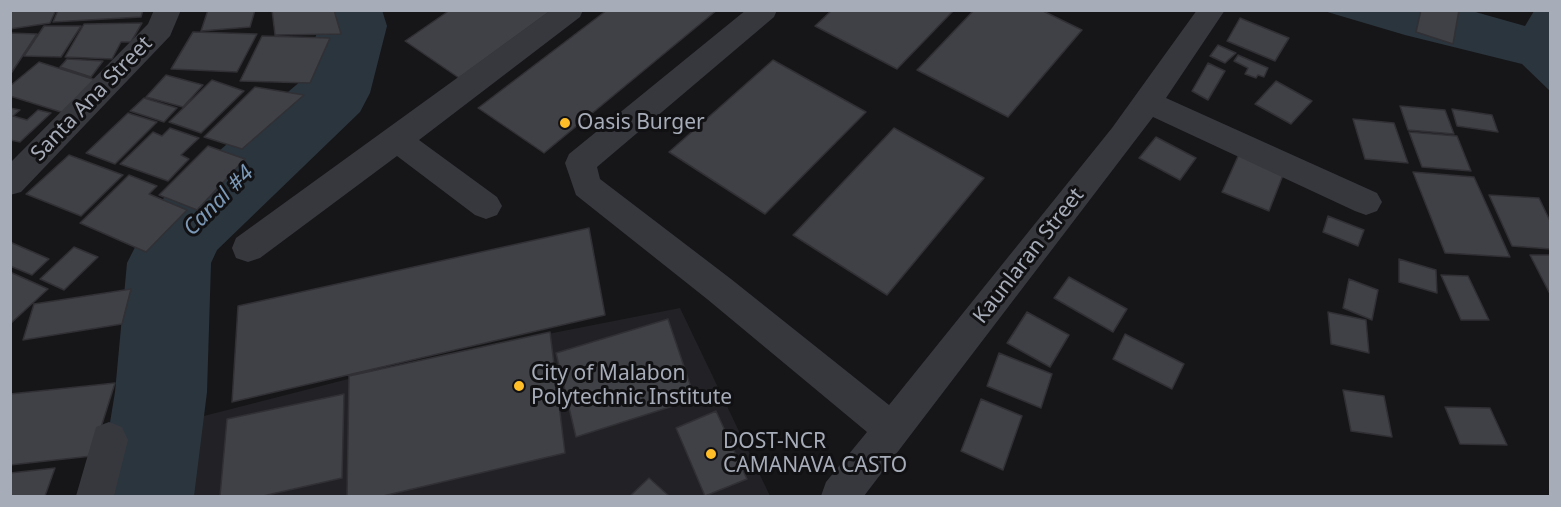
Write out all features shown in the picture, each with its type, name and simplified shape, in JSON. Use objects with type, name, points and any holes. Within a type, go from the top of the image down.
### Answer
[{"type":"street","name":"Santa Ana Street","points":[[10,183],[160,29],[168,10]]},
{"type":"street","points":[[248,248],[570,10]]},
{"type":"street","points":[[764,10],[580,163],[587,186],[719,289],[893,431]]},
{"type":"street","name":"Kaunlaran Street","points":[[840,496],[1148,102],[1212,10]]},
{"type":"street","points":[[1148,102],[1366,202]]},
{"type":"street","points":[[397,140],[486,206]]},
{"type":"street","points":[[94,496],[108,440]]},
{"type":"shaded area","points":[[1324,11],[1472,11],[1525,26],[1534,11],[1550,11],[1550,91],[1522,64],[1405,35]]},
{"type":"shaded area","name":"City of Malabon Polytechnic Institute","points":[[680,308],[770,496],[186,496],[196,418],[446,354]]},
{"type":"building","points":[[10,10],[56,10],[50,23],[10,29]]},
{"type":"building","points":[[58,10],[143,10],[141,17],[53,22]]},
{"type":"building","points":[[208,10],[255,10],[250,27],[201,31]]},
{"type":"building","points":[[272,10],[334,10],[341,34],[275,35]]},
{"type":"building","points":[[450,10],[552,10],[459,78],[405,41]]},
{"type":"building","points":[[607,10],[717,10],[544,153],[478,108]]},
{"type":"building","points":[[832,10],[954,10],[897,69],[815,26]]},
{"type":"building","points":[[974,10],[1041,10],[1082,30],[1008,117],[917,70]]},
{"type":"building","points":[[1421,10],[1459,10],[1453,44],[1416,32]]},
{"type":"building","points":[[1240,18],[1289,38],[1275,61],[1227,41]]},
{"type":"building","points":[[142,23],[131,42],[121,42],[112,59],[65,57],[84,24]]},
{"type":"building","points":[[44,26],[81,26],[61,57],[24,56]]},
{"type":"building","points":[[193,32],[257,34],[237,72],[171,69]]},
{"type":"building","points":[[10,33],[37,34],[10,75]]},
{"type":"building","points":[[262,36],[330,38],[310,83],[240,81]]},
{"type":"building","points":[[1218,45],[1236,53],[1225,63],[1210,56]]},
{"type":"building","points":[[1238,55],[1268,68],[1264,77],[1258,75],[1256,78],[1245,74],[1248,68],[1234,61]]},
{"type":"building","points":[[67,59],[103,61],[91,77],[60,67]]},
{"type":"building","points":[[773,60],[866,112],[765,214],[669,152]]},
{"type":"building","points":[[39,62],[99,81],[64,113],[10,96],[10,86]]},
{"type":"building","points":[[1208,63],[1225,71],[1208,100],[1192,91]]},
{"type":"building","points":[[166,75],[203,85],[183,107],[146,97]]},
{"type":"building","points":[[212,80],[244,91],[201,133],[169,122]]},
{"type":"building","points":[[1276,81],[1312,101],[1291,124],[1255,104]]},
{"type":"building","points":[[255,87],[304,95],[242,149],[204,137]]},
{"type":"building","points":[[144,98],[177,108],[164,122],[130,111]]},
{"type":"building","points":[[1400,106],[1445,110],[1454,134],[1408,130]]},
{"type":"building","points":[[10,108],[20,110],[13,116],[27,120],[38,110],[51,113],[20,142],[10,140]]},
{"type":"building","points":[[1452,109],[1492,115],[1498,132],[1457,126]]},
{"type":"building","points":[[128,113],[157,122],[115,164],[86,153]]},
{"type":"building","points":[[1353,119],[1394,123],[1408,163],[1365,159]]},
{"type":"building","points":[[170,128],[199,138],[181,155],[189,159],[168,181],[120,164],[153,132],[162,136]]},
{"type":"building","points":[[894,128],[984,178],[887,295],[793,235]]},
{"type":"building","points":[[1409,132],[1457,136],[1471,171],[1422,167]]},
{"type":"building","points":[[1156,137],[1196,158],[1180,180],[1139,158]]},
{"type":"building","points":[[208,146],[245,159],[197,210],[159,195]]},
{"type":"building","points":[[1240,152],[1285,170],[1269,211],[1222,192]]},
{"type":"building","points":[[69,155],[123,175],[81,216],[26,194]]},
{"type":"building","points":[[1413,172],[1474,177],[1510,257],[1445,253]]},
{"type":"building","points":[[129,175],[157,186],[149,194],[187,210],[146,252],[80,223]]},
{"type":"building","points":[[1489,195],[1539,198],[1550,221],[1550,249],[1512,246]]},
{"type":"building","points":[[1328,216],[1364,230],[1358,246],[1323,232]]},
{"type":"building","points":[[589,228],[605,315],[232,402],[238,306]]},
{"type":"building","points":[[10,242],[49,259],[32,275],[10,266]]},
{"type":"building","points":[[74,247],[98,257],[64,290],[40,279]]},
{"type":"building","points":[[1530,255],[1550,255],[1550,294]]},
{"type":"building","points":[[1399,259],[1436,270],[1437,293],[1399,282]]},
{"type":"building","points":[[10,272],[48,289],[10,324]]},
{"type":"building","points":[[1441,275],[1468,276],[1489,320],[1461,320]]},
{"type":"building","points":[[1069,277],[1127,309],[1113,332],[1054,298]]},
{"type":"building","points":[[1349,279],[1378,290],[1372,320],[1343,308]]},
{"type":"building","points":[[131,289],[122,324],[23,340],[34,304]]},
{"type":"building","points":[[1027,312],[1069,335],[1050,367],[1007,343]]},
{"type":"building","points":[[1328,312],[1366,320],[1369,353],[1331,344]]},
{"type":"building","points":[[668,319],[695,399],[576,437],[556,353]]},
{"type":"building","points":[[550,332],[565,453],[383,496],[347,496],[349,376]]},
{"type":"building","points":[[1125,334],[1184,364],[1172,389],[1113,359]]},
{"type":"building","points":[[999,353],[1052,374],[1041,408],[987,386]]},
{"type":"building","points":[[115,383],[92,456],[10,465],[10,394]]},
{"type":"building","points":[[1343,390],[1384,396],[1392,437],[1351,431]]},
{"type":"building","points":[[344,394],[342,478],[263,496],[220,496],[227,419]]},
{"type":"building","points":[[981,399],[1022,416],[1003,470],[961,451]]},
{"type":"building","points":[[1445,407],[1490,408],[1507,445],[1460,444]]},
{"type":"building","name":"DOST-NCR CAMANAVA CASTO","points":[[716,411],[747,479],[705,496],[676,428]]},
{"type":"building","points":[[55,468],[45,496],[10,496],[10,473]]},
{"type":"building","points":[[649,478],[669,496],[630,496]]},
{"type":"waterway","name":"Canal #4","points":[[146,496],[161,392],[169,263],[186,228],[334,93],[353,26],[348,10]]},
{"type":"place","name":"Oasis Burger","points":[[565,123]]},
{"type":"place","name":"City of Malabon Polytechnic Institute","points":[[519,386]]},
{"type":"place","name":"DOST-NCR CAMANAVA CASTO","points":[[711,454]]}]
